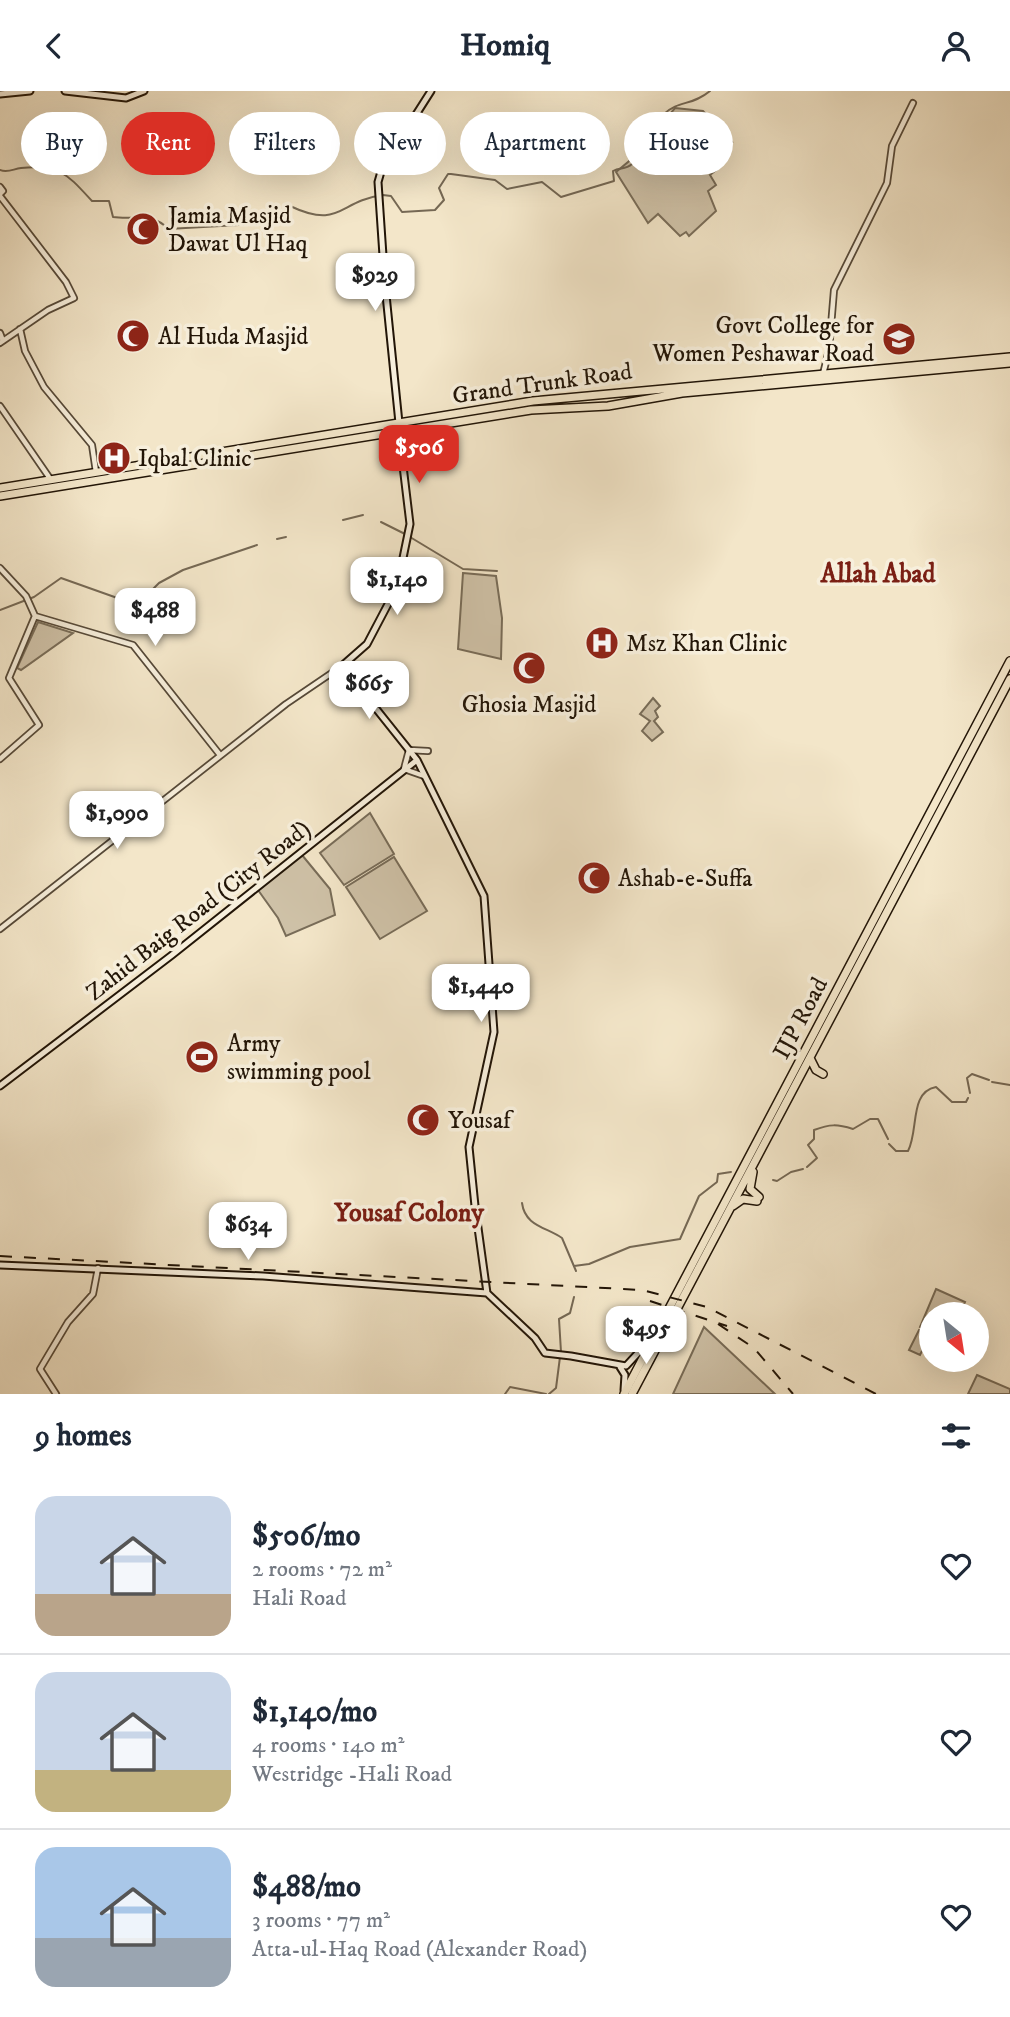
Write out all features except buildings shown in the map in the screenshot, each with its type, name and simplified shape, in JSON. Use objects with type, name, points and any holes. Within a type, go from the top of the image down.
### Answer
[{"type":"highway","name":"Grand Trunk Road","points":[[920,370],[1010,357]]},
{"type":"highway","name":"Grand Trunk Road","points":[[0,496],[531,410],[632,403],[683,393],[1010,363]]},
{"type":"highway","name":"Grand Trunk Road","points":[[0,488],[569,398],[823,375],[880,374]]},
{"type":"highway","points":[[671,389],[636,395],[683,393],[686,403]]},
{"type":"highway","points":[[569,398],[629,397],[627,400],[572,407]]},
{"type":"highway","points":[[236,449],[221,456],[317,444]]},
{"type":"highway","points":[[151,470],[212,456],[170,459]]},
{"type":"highway","name":"IJP Road","points":[[632,1394],[810,1058],[979,729],[1010,661]]},
{"type":"highway","name":"IJP Road","points":[[623,1394],[979,729],[1010,679]]},
{"type":"highway","points":[[810,1058],[816,1070],[823,1074]]},
{"type":"highway","points":[[728,1211],[743,1199],[758,1199],[750,1189],[755,1162]]},
{"type":"main road","points":[[0,94],[30,91]]},
{"type":"main road","points":[[65,91],[132,98],[144,91]]},
{"type":"main road","points":[[399,423],[377,189],[382,168],[431,91]]},
{"type":"main road","points":[[409,429],[400,441],[410,531],[397,587],[367,644],[342,666],[417,760],[484,896],[494,1032],[469,1147],[487,1293]]},
{"type":"main road","points":[[387,433],[400,441]]},
{"type":"main road","name":"Zahid Baig Road (City Road)","points":[[0,1086],[172,955],[417,760]]},
{"type":"main road","points":[[0,1265],[331,1280],[487,1293],[535,1338],[543,1351],[620,1367],[631,1364],[654,1335]]},
{"type":"main road","points":[[620,1367],[625,1375],[623,1394]]},
{"type":"street","points":[[823,375],[829,350],[834,290],[887,183],[892,146],[913,103]]},
{"type":"street","points":[[0,333],[1,342],[48,310],[74,298],[66,282],[1,192]]},
{"type":"street","points":[[20,329],[25,351],[44,387],[92,445],[96,472]]},
{"type":"street","points":[[0,406],[51,480]]},
{"type":"street","points":[[0,568],[26,596],[35,616],[9,678],[39,723],[35,731],[0,759]]},
{"type":"street","points":[[35,616],[133,645],[220,755]]},
{"type":"street","points":[[0,929],[286,704],[342,666]]},
{"type":"street","points":[[425,776],[404,769],[409,750],[428,751]]},
{"type":"street","points":[[56,1394],[40,1369],[68,1322],[93,1294],[98,1268]]},
{"type":"shaded area","points":[[675,108],[704,112],[672,112]]},
{"type":"shaded area","points":[[624,165],[624,175],[710,175],[716,185],[708,191],[716,211],[689,236],[686,232],[680,236],[658,214],[648,223],[616,172]]},
{"type":"shaded area","points":[[463,573],[496,576],[502,618],[501,659],[458,649]]},
{"type":"shaded area","points":[[38,622],[73,633],[21,670],[17,668]]},
{"type":"shaded area","points":[[653,698],[660,706],[655,711],[658,717],[654,721],[663,732],[652,741],[642,731],[650,721],[640,714]]},
{"type":"shaded area","points":[[370,813],[394,854],[344,885],[320,853]]},
{"type":"shaded area","points":[[302,855],[330,889],[335,915],[286,936],[278,918],[258,890]]},
{"type":"shaded area","points":[[394,857],[427,911],[380,939],[346,887]]},
{"type":"shaded area","points":[[936,1289],[965,1302],[931,1302]]},
{"type":"shaded area","points":[[704,1327],[775,1394],[673,1394]]},
{"type":"shaded area","points":[[919,1330],[919,1355],[909,1350]]},
{"type":"shaded area","points":[[977,1375],[1010,1389],[1010,1394],[968,1394]]},
{"type":"waterway","points":[[0,170],[34,167],[54,170],[69,178],[92,201],[109,201],[113,217],[156,220],[168,229],[272,223],[290,206],[307,213],[330,215],[368,198],[383,195],[391,196],[402,212],[435,210],[444,200],[439,188],[448,174],[495,180],[507,189],[542,182],[561,197],[614,181],[613,171],[629,166],[637,159],[654,126],[664,114],[710,91]]},
{"type":"waterway","points":[[343,520],[363,515]]},
{"type":"waterway","points":[[381,522],[405,534]]},
{"type":"waterway","points":[[277,539],[286,537]]},
{"type":"waterway","points":[[410,537],[463,569],[497,571]]},
{"type":"waterway","points":[[0,610],[34,597],[61,578],[137,605],[159,583],[183,570],[257,545]]},
{"type":"waterway","points":[[970,1093],[967,1078],[972,1074],[989,1080]]},
{"type":"waterway","points":[[992,1082],[1010,1085]]},
{"type":"waterway","points":[[889,1144],[896,1151],[908,1151],[918,1104],[927,1090],[936,1087],[952,1102],[966,1102],[968,1098]]},
{"type":"waterway","points":[[807,1167],[817,1158],[808,1145],[814,1139],[814,1130],[834,1125],[853,1129],[870,1119],[878,1119],[888,1139]]},
{"type":"waterway","points":[[773,1180],[777,1181],[791,1172],[803,1169]]},
{"type":"waterway","points":[[574,1266],[589,1264],[630,1247],[680,1239],[699,1196],[717,1182],[718,1174],[731,1172]]},
{"type":"waterway","points":[[522,1203],[527,1217],[562,1238],[576,1271]]},
{"type":"waterway","points":[[561,1352],[559,1319],[570,1313],[574,1297]]},
{"type":"waterway","points":[[549,1394],[556,1388],[560,1357]]},
{"type":"waterway","points":[[505,1394],[510,1387],[546,1394]]},
{"type":"railway","points":[[0,1256],[642,1290],[707,1307],[876,1394]]},
{"type":"railway","points":[[650,1301],[727,1326]]},
{"type":"railway","points":[[718,1324],[754,1348],[793,1394]]},
{"type":"place","name":"Jamia Masjid Dawat Ul Haq","points":[[143,229]]},
{"type":"place","name":"Al Huda Masjid","points":[[133,336]]},
{"type":"place","name":"Govt College for Women Peshawar Road","points":[[899,339]]},
{"type":"place","name":"Iqbal Clinic","points":[[114,458]]},
{"type":"place","name":"Msz Khan Clinic","points":[[602,643]]},
{"type":"place","name":"Ghosia Masjid","points":[[529,668]]},
{"type":"place","name":"Ashab-e-Suffa","points":[[594,878]]},
{"type":"place","name":"Army swimming pool","points":[[202,1057]]},
{"type":"place","name":"Yousaf","points":[[423,1120]]},
{"type":"district","name":"Allah Abad","points":[[878,573]]},
{"type":"district","name":"Yousaf Colony","points":[[409,1212]]}]
